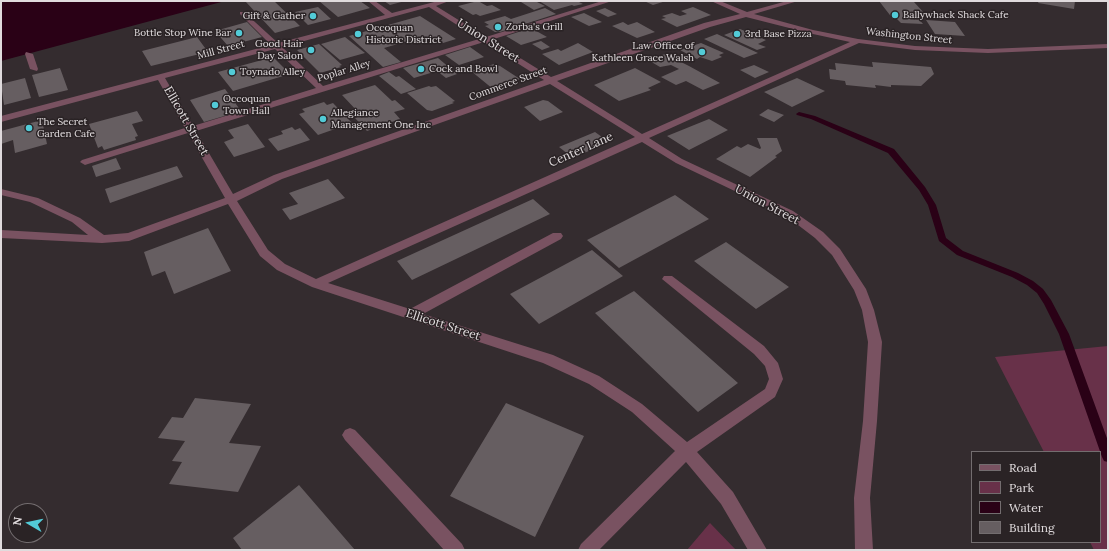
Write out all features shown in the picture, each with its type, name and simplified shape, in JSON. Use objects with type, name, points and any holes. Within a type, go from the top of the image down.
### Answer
[{"type":"street","points":[[371,1],[391,16]]},
{"type":"street","name":"Mill Street","points":[[1,119],[446,1]]},
{"type":"street","name":"Poplar Alley","points":[[85,162],[609,1]]},
{"type":"street","name":"Washington Street","points":[[714,1],[748,15],[805,31],[858,41],[915,48],[967,51],[1108,46]]},
{"type":"street","name":"Commerce Street","points":[[1,234],[102,239],[129,237],[232,199],[278,177],[551,80],[707,26],[795,1]]},
{"type":"street","name":"Union Street","points":[[430,5],[641,138],[686,164],[789,213],[819,235],[836,252],[855,280],[868,310],[875,342],[870,421],[862,498],[864,550]]},
{"type":"street","points":[[242,13],[321,89]]},
{"type":"street","name":"Center Lane","points":[[316,284],[858,41]]},
{"type":"street","points":[[30,54],[34,69]]},
{"type":"street","name":"Ellicott Street","points":[[160,76],[232,199],[250,233],[264,253],[281,267],[316,284],[548,359],[594,380],[637,408],[686,451],[727,498],[758,550]]},
{"type":"street","points":[[1,192],[34,200],[76,220],[102,239]]},
{"type":"street","points":[[410,315],[557,236]]},
{"type":"street","points":[[587,550],[686,451],[770,393],[776,379],[770,363],[759,350],[668,279]]},
{"type":"street","points":[[350,435],[456,550]]},
{"type":"green space","points":[[1108,346],[1108,550],[1094,550],[1090,543],[1101,543],[1101,451],[1043,451],[995,357]]},
{"type":"green space","points":[[710,523],[736,550],[687,550]]},
{"type":"water","points":[[1,1],[225,1],[1,61]]},
{"type":"building","points":[[245,1],[274,1],[300,26],[275,33]]},
{"type":"building","points":[[319,1],[360,1],[370,8],[338,17]]},
{"type":"building","points":[[384,1],[405,1],[390,5]]},
{"type":"building","points":[[478,1],[487,6],[492,5],[501,10],[480,16],[476,14],[473,15],[458,6]]},
{"type":"building","points":[[535,1],[545,6],[534,10],[521,2]]},
{"type":"building","points":[[539,1],[577,1],[583,4],[572,5],[554,10]]},
{"type":"building","points":[[644,1],[666,1],[653,5]]},
{"type":"building","points":[[879,1],[914,2],[925,14],[914,13],[923,24],[901,23],[897,19],[893,19]]},
{"type":"building","points":[[1039,1],[1075,1],[1074,9],[1038,3]]},
{"type":"building","name":"Gift & Gather","points":[[318,7],[331,19],[308,25],[295,12]]},
{"type":"building","points":[[693,7],[711,15],[677,27],[661,19],[666,18],[662,16],[672,13],[680,16],[687,14],[681,11]]},
{"type":"building","points":[[545,8],[556,14],[500,32],[495,32],[485,26],[489,25],[484,22],[505,16],[511,19]]},
{"type":"building","points":[[605,8],[617,14],[608,17],[596,11]]},
{"type":"building","points":[[584,13],[602,22],[589,26],[571,17]]},
{"type":"building","points":[[420,16],[456,39],[443,43],[435,37],[419,42],[415,39],[384,48],[401,62],[383,67],[349,36]]},
{"type":"building","points":[[926,20],[955,22],[965,36],[935,34]]},
{"type":"building","points":[[247,22],[262,37],[228,46],[215,31]]},
{"type":"building","points":[[623,22],[628,25],[637,22],[655,32],[637,38],[612,26]]},
{"type":"building","points":[[531,28],[547,37],[521,45],[506,36]]},
{"type":"building","points":[[740,29],[766,40],[758,44],[766,47],[757,50],[724,35]]},
{"type":"building","points":[[717,34],[758,53],[744,58],[704,39]]},
{"type":"building","points":[[197,37],[208,52],[151,66],[142,51]]},
{"type":"building","points":[[345,37],[365,53],[340,60],[321,44]]},
{"type":"building","points":[[541,41],[550,47],[542,50],[532,44]]},
{"type":"building","points":[[578,43],[593,52],[559,65],[542,54],[558,49],[561,51]]},
{"type":"building","name":"Law Office of Kathleen Grace Walsh","points":[[701,43],[724,53],[719,55],[722,57],[712,61],[700,57],[697,59],[680,50]]},
{"type":"building","points":[[319,44],[342,65],[339,66],[341,67],[320,73],[297,50]]},
{"type":"building","points":[[470,47],[484,57],[459,65],[445,55]]},
{"type":"building","points":[[665,54],[720,83],[703,90],[686,81],[676,85],[661,77],[679,69],[671,65],[660,67],[648,60]]},
{"type":"building","points":[[273,57],[290,74],[233,91],[218,72]]},
{"type":"building","points":[[438,58],[457,74],[446,78],[437,71],[414,78],[403,68]]},
{"type":"building","points":[[872,62],[931,67],[934,74],[921,86],[891,85],[891,87],[875,85],[876,88],[846,85],[845,81],[830,79],[829,69],[836,70],[835,63],[873,67]]},
{"type":"building","points":[[494,64],[500,66],[520,79],[493,89],[471,71]]},
{"type":"building","points":[[754,65],[769,72],[755,78],[740,70]]},
{"type":"building","points":[[60,68],[68,90],[39,97],[32,75]]},
{"type":"building","points":[[635,68],[661,82],[648,88],[651,90],[619,101],[594,85]]},
{"type":"building","points":[[389,72],[396,77],[399,76],[416,89],[401,94],[379,76]]},
{"type":"building","points":[[25,78],[31,98],[4,105],[1,84]]},
{"type":"building","points":[[797,78],[825,91],[792,107],[764,92]]},
{"type":"building","points":[[375,85],[392,101],[395,100],[405,109],[394,112],[400,119],[367,131],[355,118],[370,113],[367,110],[359,113],[342,95]]},
{"type":"building","points":[[429,86],[436,86],[455,101],[452,102],[454,103],[432,111],[427,110],[407,93]]},
{"type":"building","name":"Occoquan Town Hall","points":[[225,89],[241,111],[204,122],[190,100]]},
{"type":"building","points":[[543,100],[548,101],[563,112],[540,121],[524,107]]},
{"type":"building","points":[[324,102],[327,105],[333,103],[352,123],[318,135],[299,114],[305,112],[302,109]]},
{"type":"building","points":[[768,109],[784,115],[774,122],[759,115]]},
{"type":"building","points":[[137,111],[143,121],[132,124],[138,136],[135,137],[136,140],[104,150],[102,146],[98,148],[89,124]]},
{"type":"building","points":[[709,119],[728,130],[689,150],[667,136]]},
{"type":"building","points":[[42,120],[47,144],[15,153],[13,140],[1,144],[1,131]]},
{"type":"building","points":[[248,124],[265,147],[234,157],[224,142],[234,138],[228,130]]},
{"type":"building","points":[[292,127],[295,130],[300,128],[310,140],[278,151],[268,139],[283,134],[281,131]]},
{"type":"building","points":[[595,132],[609,142],[573,158],[559,147]]},
{"type":"building","points":[[757,138],[777,138],[782,151],[775,156],[777,157],[750,177],[716,159],[737,146],[741,148],[748,144],[760,149],[761,148]]},
{"type":"building","points":[[116,158],[121,169],[96,177],[92,166]]},
{"type":"building","points":[[177,166],[183,177],[110,203],[105,189]]},
{"type":"building","points":[[328,179],[345,198],[290,220],[282,209],[298,204],[289,193]]},
{"type":"building","points":[[675,195],[709,219],[619,268],[587,240]]},
{"type":"building","points":[[533,199],[550,214],[412,280],[397,261]]},
{"type":"building","points":[[208,228],[231,271],[174,294],[165,271],[152,276],[144,252]]},
{"type":"building","points":[[726,242],[789,287],[756,309],[694,261]]},
{"type":"building","points":[[592,250],[623,276],[539,324],[510,294]]},
{"type":"building","points":[[634,291],[738,383],[698,412],[595,313]]},
{"type":"building","points":[[195,398],[251,404],[229,443],[261,446],[238,492],[169,484],[182,462],[172,461],[185,441],[158,438],[172,417],[183,418]]},
{"type":"building","points":[[506,403],[584,436],[535,537],[450,496]]},
{"type":"building","points":[[299,485],[355,550],[242,550],[233,538]]},
{"type":"waterway","points":[[799,114],[813,117],[891,151],[922,189],[932,205],[942,239],[960,253],[1015,275],[1030,283],[1040,291],[1048,302],[1064,334],[1108,457]]},
{"type":"place","name":"Ballywhack Shack Cafe","points":[[895,15]]},
{"type":"place","name":"Gift & Gather","points":[[313,16]]},
{"type":"place","name":"Zorba's Grill","points":[[498,27]]},
{"type":"place","name":"Bottle Stop Wine Bar","points":[[239,33]]},
{"type":"place","name":"Occoquan Historic District","points":[[358,34]]},
{"type":"place","name":"3rd Base Pizza","points":[[737,34]]},
{"type":"place","name":"Good Hair Day Salon","points":[[311,50]]},
{"type":"place","name":"Law Office of Kathleen Grace Walsh","points":[[702,52]]},
{"type":"place","name":"Cock and Bowl","points":[[421,69]]},
{"type":"place","name":"Toynado Alley","points":[[232,72]]},
{"type":"place","name":"Occoquan Town Hall","points":[[215,105]]},
{"type":"place","name":"Allegiance Management One Inc","points":[[323,119]]},
{"type":"place","name":"The Secret Garden Cafe","points":[[29,128]]}]
